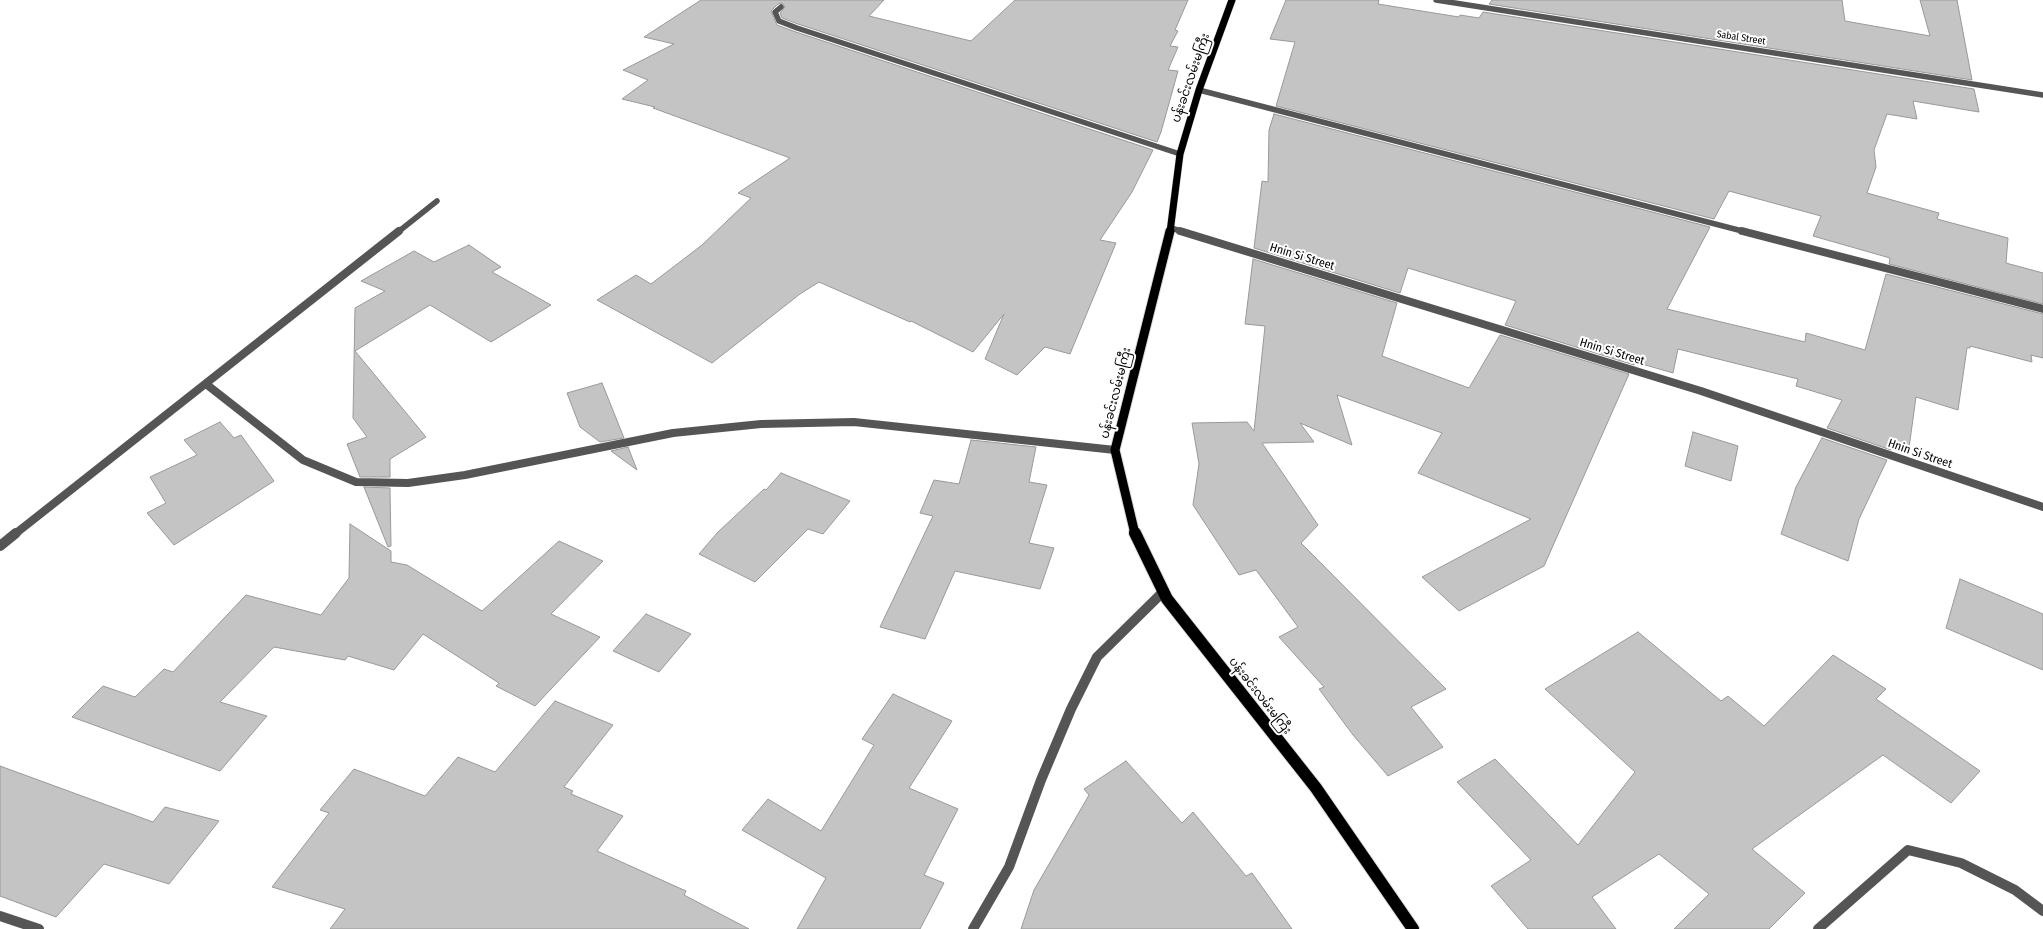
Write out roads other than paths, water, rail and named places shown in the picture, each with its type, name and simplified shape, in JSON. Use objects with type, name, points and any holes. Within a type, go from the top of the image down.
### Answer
[{"type":"main road","name":"ပန်းခင်းလမ်းမကြီး","points":[[1232,0],[1199,90],[1180,154],[1171,228],[1115,450],[1133,530],[1167,599],[1316,788],[1413,929]]},
{"type":"street","name":"Sabal Street","points":[[1436,0],[2043,94]]},
{"type":"street","points":[[781,7],[775,12],[779,21],[797,28],[1180,154]]},
{"type":"street","points":[[1199,90],[2043,309]]},
{"type":"street","points":[[0,546],[437,201]]},
{"type":"street","name":"Hnin Si Street","points":[[1171,228],[1701,391],[2043,507]]},
{"type":"street","points":[[206,384],[303,460],[356,482],[408,483],[465,476],[673,433],[761,424],[854,422],[1115,450]]},
{"type":"street","points":[[973,929],[1009,867],[1041,780],[1071,709],[1097,657],[1164,591]]},
{"type":"street","points":[[1818,929],[1908,850],[1961,863],[2015,890],[2043,911]]},
{"type":"street","points":[[0,916],[39,929]]}]
